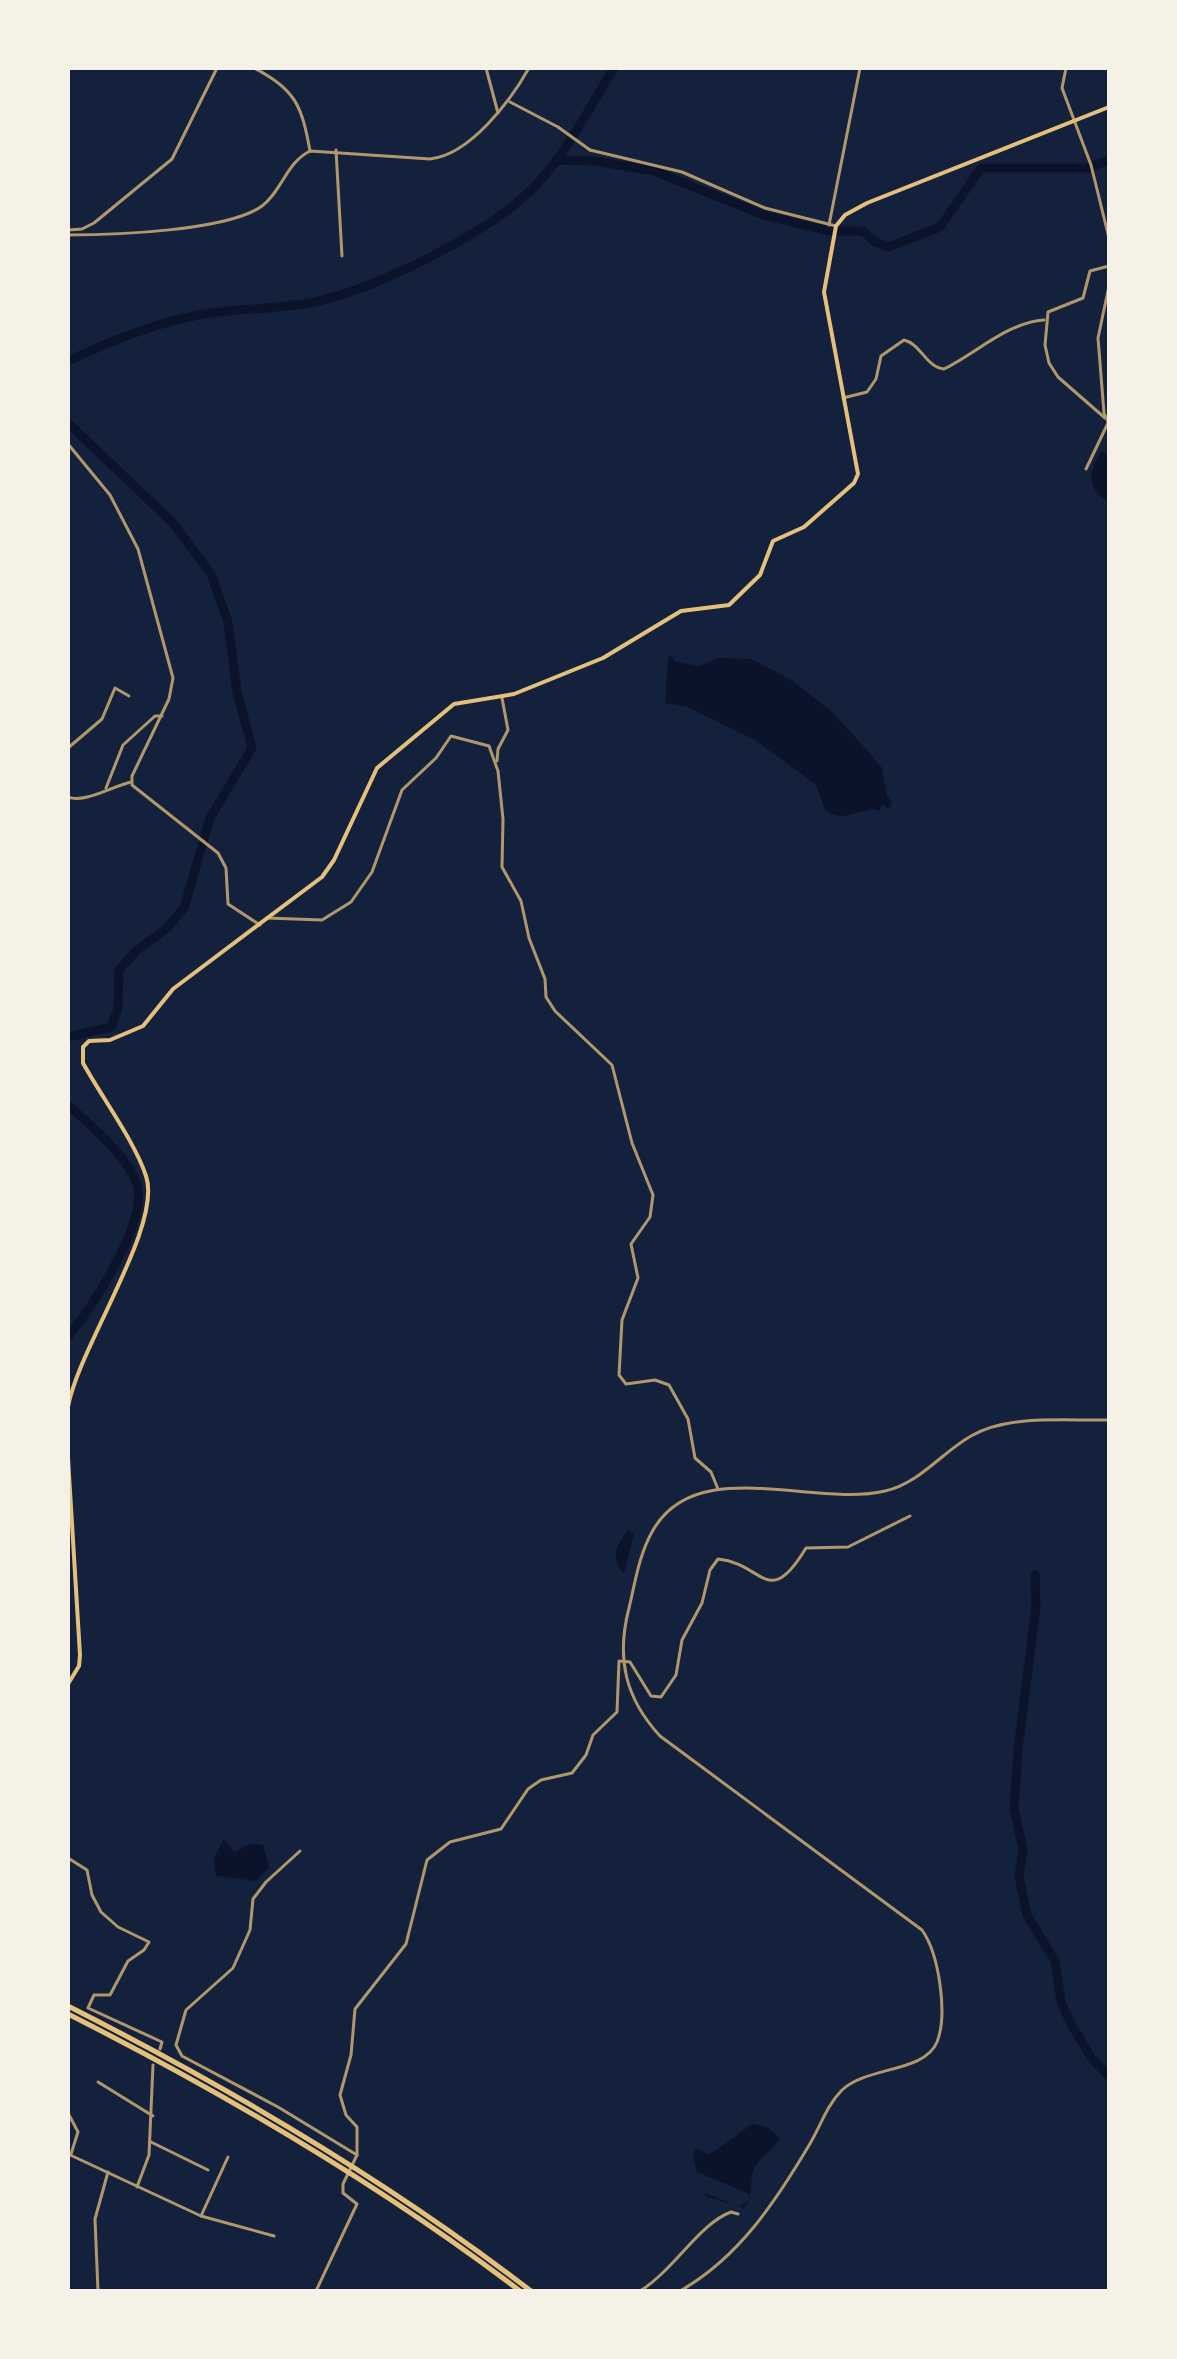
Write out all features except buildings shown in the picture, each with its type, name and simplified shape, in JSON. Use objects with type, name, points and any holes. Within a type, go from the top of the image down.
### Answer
[{"type":"highway","points":[[68,2006],[310,2139],[433,2219],[531,2291]]},
{"type":"highway","points":[[68,2014],[226,2099],[354,2175],[520,2291]]},
{"type":"main road","points":[[68,1407],[82,1361],[134,1247],[148,1199],[144,1172],[83,1063],[81,1050],[89,1041],[110,1040],[143,1026],[173,989],[322,877],[331,865],[382,761],[454,704],[471,699],[502,698],[603,658],[673,613],[729,605],[760,575],[773,541],[804,527],[854,483],[861,470],[843,398],[824,292],[833,229],[855,209],[1109,107]]},
{"type":"main road","points":[[68,1458],[80,1655],[79,1666],[68,1684]]},
{"type":"street","points":[[68,232],[94,223],[172,159],[217,68]]},
{"type":"street","points":[[254,68],[277,81],[294,98],[303,116],[310,151]]},
{"type":"street","points":[[486,68],[498,113]]},
{"type":"street","points":[[68,232],[112,234],[240,218],[271,199],[295,161],[310,151],[336,150],[439,158],[456,150],[510,102],[529,68]]},
{"type":"street","points":[[510,102],[558,127],[590,150],[682,172],[751,203],[833,229],[860,68]]},
{"type":"street","points":[[1066,68],[1062,88],[1092,168],[1109,238]]},
{"type":"street","points":[[336,150],[342,256]]},
{"type":"street","points":[[1086,469],[1108,424],[1052,369],[1045,345],[1044,320],[1051,308],[1081,301],[1090,271],[1109,266]]},
{"type":"street","points":[[1105,418],[1098,338],[1109,286]]},
{"type":"street","points":[[843,398],[867,392],[876,379],[881,356],[904,340],[911,342],[935,368],[944,369],[1027,322],[1044,320]]},
{"type":"street","points":[[68,444],[110,495],[146,568],[173,678],[162,716],[131,782]]},
{"type":"street","points":[[68,748],[102,719],[117,687],[129,696]]},
{"type":"street","points":[[502,698],[508,730],[498,749],[497,764],[503,819],[502,867],[521,901],[529,938],[545,979],[546,997],[555,1011],[612,1065],[632,1143],[653,1195],[650,1217],[631,1244],[638,1278],[622,1320],[619,1375],[626,1384],[655,1380],[669,1385],[688,1419],[695,1458],[711,1472],[718,1489]]},
{"type":"street","points":[[106,788],[123,745],[155,716],[162,716]]},
{"type":"street","points":[[267,918],[322,920],[351,902],[372,872],[402,790],[436,758],[451,736],[489,746],[497,764]]},
{"type":"street","points":[[68,797],[82,800],[106,788],[131,782]]},
{"type":"street","points":[[131,782],[210,846],[225,864],[228,904],[260,925]]},
{"type":"street","points":[[680,2291],[712,2273],[737,2249],[804,2154],[826,2111],[845,2088],[879,2070],[921,2059],[936,2045],[941,2028],[938,1976],[929,1940],[913,1923],[660,1736],[632,1698],[622,1659],[626,1621],[653,1529],[677,1504],[699,1492],[718,1489],[848,1496],[886,1491],[914,1479],[958,1445],[989,1429],[1025,1422],[1109,1420]]},
{"type":"street","points":[[622,1659],[635,1668],[651,1696],[661,1697],[676,1675],[682,1640],[702,1603],[710,1570],[718,1559],[736,1563],[766,1580],[776,1579],[790,1572],[806,1548],[848,1547],[910,1516]]},
{"type":"street","points":[[316,2291],[357,2204],[343,2193],[343,2184],[357,2155],[357,2127],[346,2115],[340,2095],[351,2055],[355,2009],[406,1944],[427,1860],[450,1842],[501,1829],[510,1822],[528,1789],[541,1780],[572,1773],[586,1755],[593,1735],[617,1712],[616,1663],[622,1659]]},
{"type":"street","points":[[300,1851],[266,1882],[253,1899],[250,1930],[229,1976],[186,2010],[176,2045],[182,2056],[278,2107],[357,2155]]},
{"type":"street","points":[[68,1858],[87,1870],[92,1895],[107,1919],[149,1942],[144,1950],[128,1961],[110,1995],[94,1995],[88,2008],[149,2034],[162,2042],[160,2049]]},
{"type":"street","points":[[137,2188],[151,2142],[153,2065]]},
{"type":"street","points":[[98,2082],[153,2116]]},
{"type":"street","points":[[68,2113],[78,2132],[69,2155],[201,2216],[274,2236]]},
{"type":"street","points":[[151,2142],[208,2170]]},
{"type":"street","points":[[201,2216],[228,2157]]},
{"type":"street","points":[[98,2291],[95,2219],[108,2172]]},
{"type":"street","points":[[640,2291],[664,2276],[713,2221],[731,2212],[738,2214]]},
{"type":"water","points":[[1101,451],[1109,455],[1109,502],[1096,491],[1092,479]]},
{"type":"water","points":[[671,656],[676,662],[699,666],[719,658],[752,659],[793,681],[831,711],[882,768],[887,796],[892,802],[889,809],[882,805],[879,811],[873,809],[840,817],[830,813],[825,810],[816,785],[755,740],[688,707],[665,703],[668,657]]},
{"type":"water","points":[[628,1530],[634,1534],[624,1574],[617,1562],[616,1552]]},
{"type":"water","points":[[224,1839],[234,1852],[250,1844],[263,1845],[269,1867],[256,1881],[216,1876],[214,1858]]},
{"type":"water","points":[[752,2124],[767,2127],[780,2138],[754,2169],[749,2200],[749,2194],[697,2172],[693,2156],[696,2148],[707,2154],[715,2151]]},
{"type":"water","points":[[706,2193],[735,2205],[704,2196]]},
{"type":"waterway","points":[[68,361],[120,338],[174,320],[301,304],[340,295],[433,256],[492,220],[537,184],[569,142],[614,68]]},
{"type":"waterway","points":[[557,160],[596,161],[654,171],[764,215],[828,231],[863,231],[875,242],[889,247],[940,227],[981,168],[1087,168],[1109,160]]},
{"type":"waterway","points":[[68,423],[172,522],[211,574],[228,622],[237,692],[252,748],[210,818],[184,908],[167,928],[136,951],[119,970],[118,1009],[111,1027],[68,1037]]},
{"type":"waterway","points":[[68,1105],[119,1155],[128,1166],[138,1189],[138,1205],[125,1245],[90,1307],[68,1337]]},
{"type":"waterway","points":[[1035,1575],[1036,1606],[1018,1749],[1014,1808],[1023,1850],[1019,1876],[1027,1915],[1055,1961],[1061,2002],[1092,2059],[1109,2076]]}]
